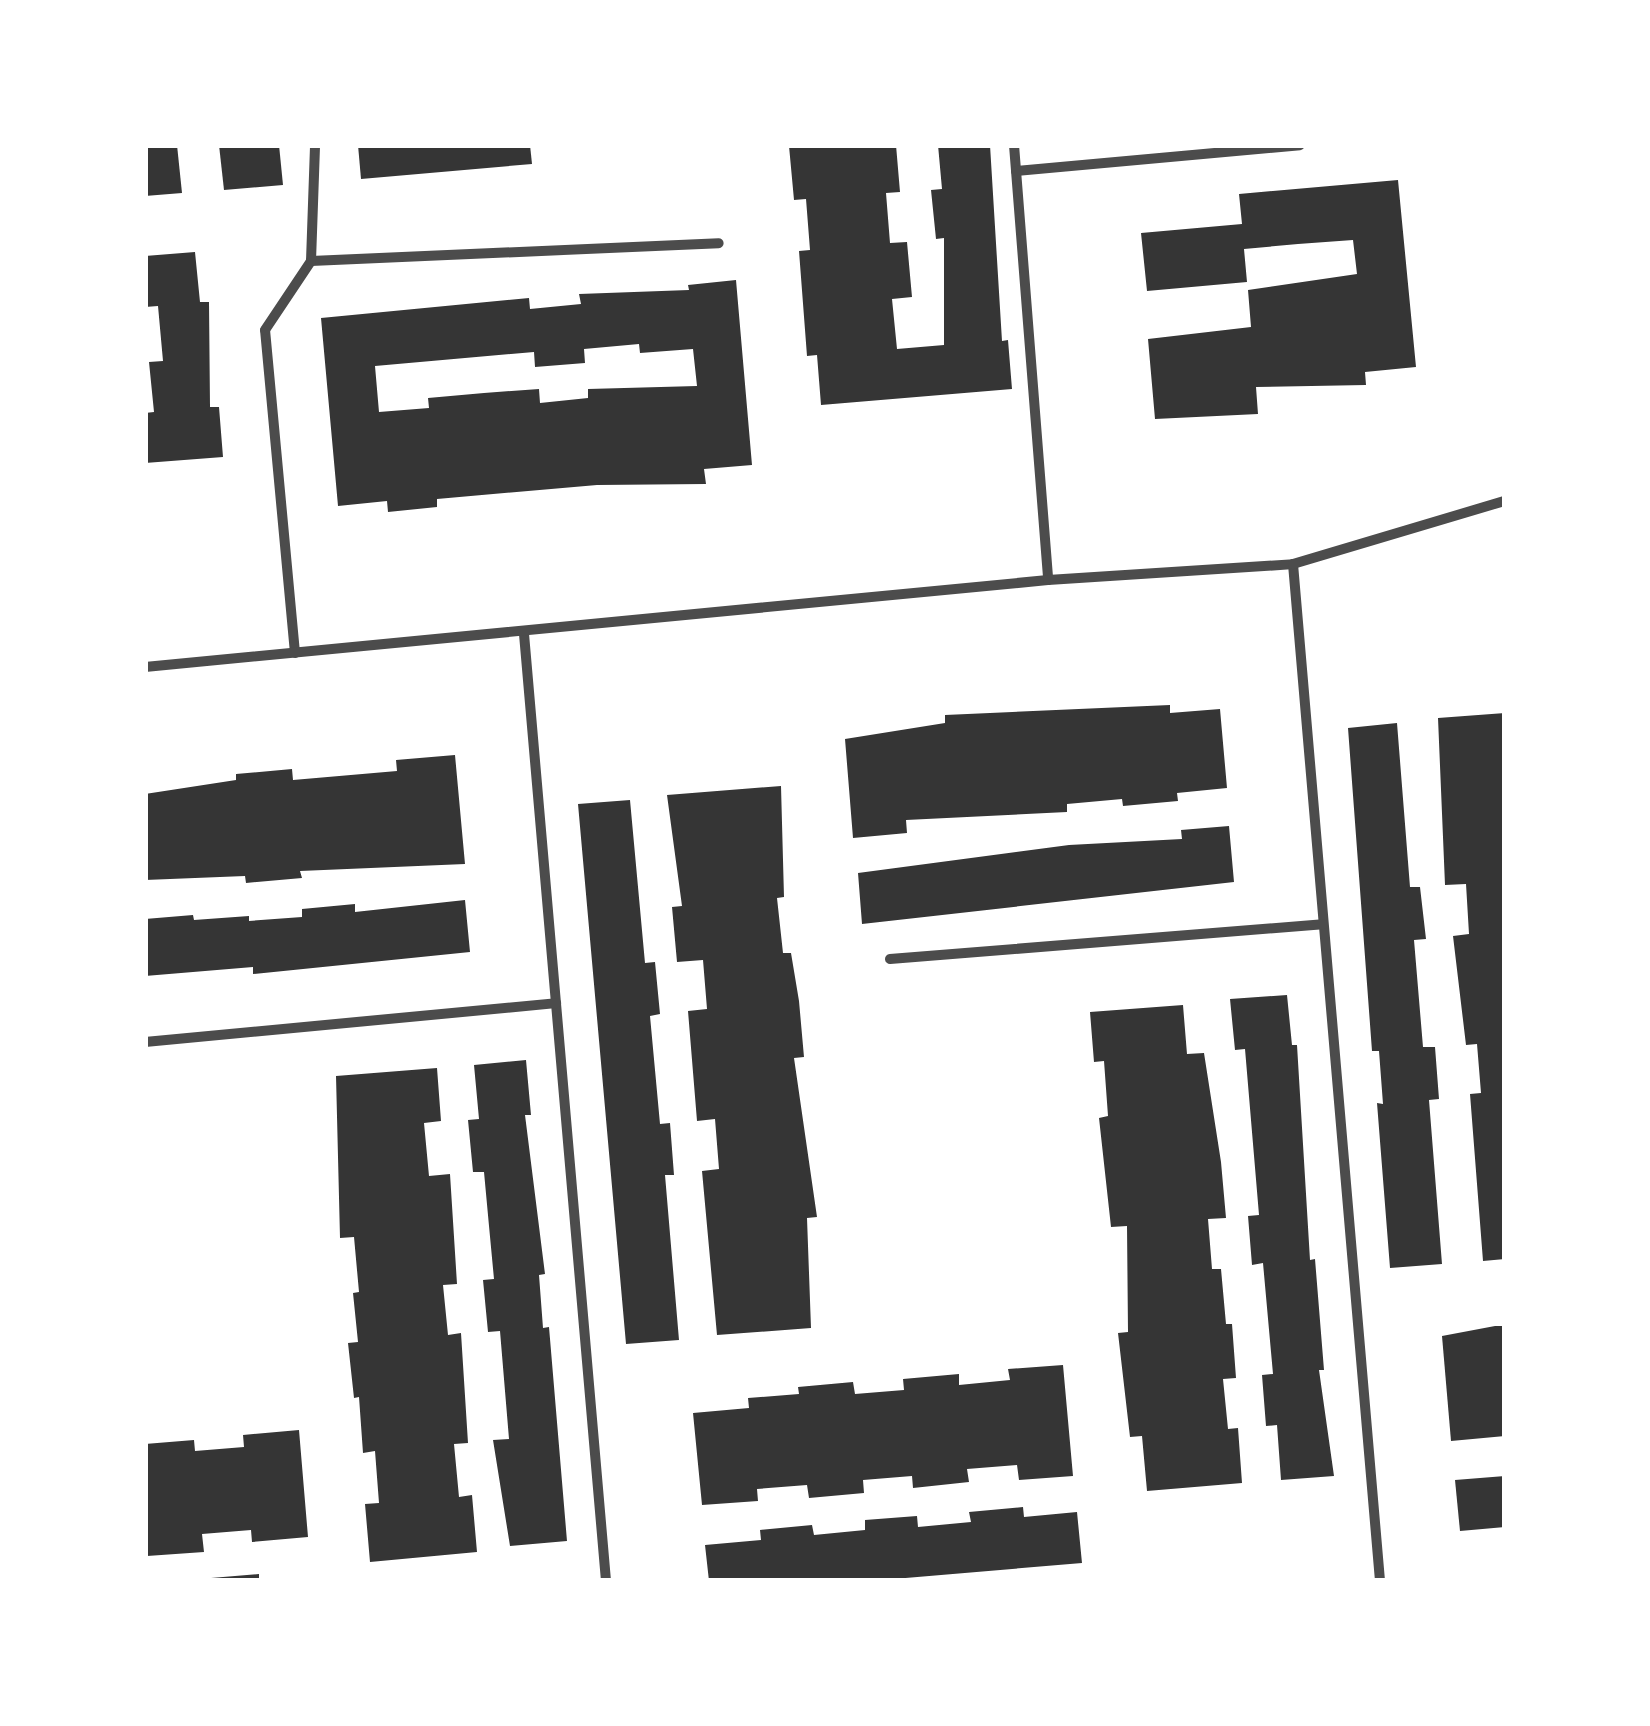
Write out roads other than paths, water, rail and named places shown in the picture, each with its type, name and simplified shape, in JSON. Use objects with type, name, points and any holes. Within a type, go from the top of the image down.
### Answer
[{"type":"street","points":[[295,653],[266,330],[312,261],[314,145]]},
{"type":"street","points":[[1014,145],[1048,580]]},
{"type":"street","points":[[1016,171],[1300,145]]},
{"type":"street","points":[[312,261],[719,243]]},
{"type":"street","points":[[145,667],[524,634],[1048,580],[1293,564],[1505,501]]},
{"type":"street","points":[[1293,564],[1380,1581]]},
{"type":"street","points":[[524,634],[606,1581]]},
{"type":"street","points":[[890,959],[1323,924]]},
{"type":"street","points":[[145,1042],[556,1004]]}]
